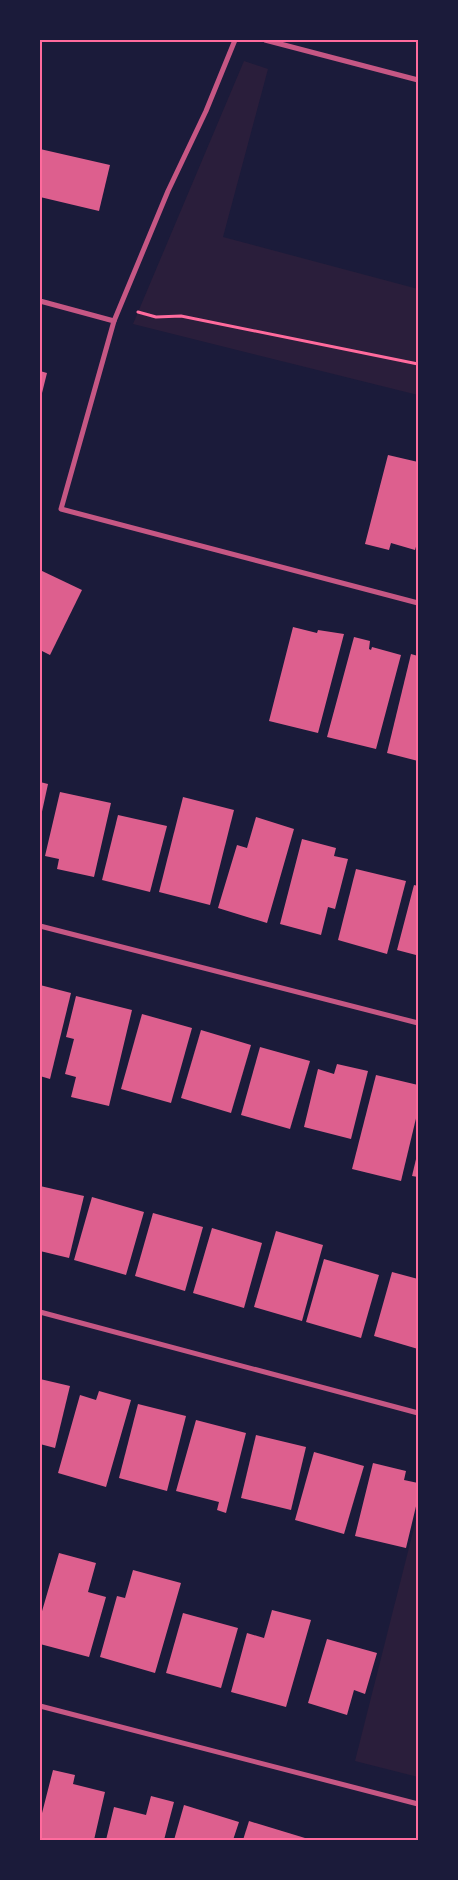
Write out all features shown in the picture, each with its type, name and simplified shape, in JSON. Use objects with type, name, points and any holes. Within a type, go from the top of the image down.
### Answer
[{"type":"street","points":[[235,40],[206,111],[168,190],[114,321],[61,509],[418,603]]},
{"type":"street","points":[[265,40],[418,80]]},
{"type":"street","points":[[40,301],[114,321]]},
{"type":"street","points":[[40,926],[418,1024]]},
{"type":"street","points":[[40,1312],[418,1413]]},
{"type":"street","points":[[40,1706],[418,1804]]},
{"type":"path","points":[[138,312],[156,317],[181,316],[418,364]]},
{"type":"shaded area","points":[[244,61],[268,69],[223,237],[418,289],[418,395],[133,324]]},
{"type":"shaded area","points":[[418,1512],[418,1777],[355,1761]]},
{"type":"building","points":[[40,149],[110,165],[99,211],[40,197]]},
{"type":"building","points":[[40,371],[47,373],[41,397],[40,397]]},
{"type":"building","points":[[388,455],[418,462],[418,540],[415,550],[391,543],[389,550],[365,544]]},
{"type":"building","points":[[40,570],[82,590],[50,655],[40,650]]},
{"type":"building","points":[[293,627],[317,633],[318,630],[344,634],[318,733],[269,721]]},
{"type":"building","points":[[354,637],[370,641],[369,649],[371,650],[372,647],[401,655],[376,749],[327,737]]},
{"type":"building","points":[[411,654],[418,656],[418,761],[387,753]]},
{"type":"building","points":[[40,782],[48,784],[41,816],[40,816]]},
{"type":"building","points":[[60,792],[111,803],[94,877],[57,869],[59,859],[45,856]]},
{"type":"building","points":[[183,797],[234,810],[210,905],[159,892]]},
{"type":"building","points":[[118,815],[167,826],[150,892],[102,880]]},
{"type":"building","points":[[256,817],[294,829],[267,923],[218,908],[237,845],[247,848]]},
{"type":"building","points":[[302,839],[336,848],[334,856],[348,859],[335,909],[328,907],[321,935],[280,924]]},
{"type":"building","points":[[356,869],[406,881],[387,954],[338,940]]},
{"type":"building","points":[[414,885],[418,886],[418,958],[416,955],[397,950]]},
{"type":"building","points":[[40,985],[71,993],[50,1079],[40,1076]]},
{"type":"building","points":[[76,996],[132,1010],[109,1106],[71,1097],[76,1077],[65,1074],[74,1039],[66,1037]]},
{"type":"building","points":[[142,1014],[192,1028],[171,1103],[121,1089]]},
{"type":"building","points":[[201,1030],[251,1045],[231,1113],[181,1098]]},
{"type":"building","points":[[260,1047],[310,1061],[290,1129],[241,1115]]},
{"type":"building","points":[[337,1064],[368,1071],[351,1139],[304,1127],[318,1069],[334,1074]]},
{"type":"building","points":[[376,1075],[418,1085],[418,1110],[401,1181],[352,1169]]},
{"type":"building","points":[[418,1155],[418,1177],[412,1176]]},
{"type":"building","points":[[40,1186],[84,1196],[69,1258],[40,1251]]},
{"type":"building","points":[[92,1197],[144,1212],[126,1275],[74,1260]]},
{"type":"building","points":[[153,1213],[203,1227],[185,1291],[135,1276]]},
{"type":"building","points":[[212,1228],[262,1243],[244,1308],[193,1293]]},
{"type":"building","points":[[276,1231],[323,1245],[302,1321],[254,1307]]},
{"type":"building","points":[[324,1259],[379,1275],[361,1338],[306,1322]]},
{"type":"building","points":[[392,1272],[418,1279],[418,1349],[374,1336]]},
{"type":"building","points":[[40,1379],[70,1386],[55,1448],[40,1444]]},
{"type":"building","points":[[99,1391],[131,1400],[106,1487],[58,1473],[80,1395],[96,1400]]},
{"type":"building","points":[[138,1404],[186,1416],[167,1491],[119,1478]]},
{"type":"building","points":[[196,1420],[246,1433],[226,1513],[217,1510],[219,1502],[176,1491]]},
{"type":"building","points":[[256,1435],[306,1447],[291,1510],[241,1498]]},
{"type":"building","points":[[314,1452],[364,1466],[344,1534],[295,1520]]},
{"type":"building","points":[[373,1463],[406,1471],[404,1480],[418,1483],[418,1498],[406,1548],[355,1536]]},
{"type":"building","points":[[59,1553],[96,1563],[88,1592],[106,1597],[89,1657],[40,1644],[40,1618]]},
{"type":"building","points":[[133,1570],[181,1583],[155,1673],[100,1657],[117,1596],[125,1598]]},
{"type":"building","points":[[272,1610],[311,1620],[286,1707],[231,1692],[247,1633],[264,1638]]},
{"type":"building","points":[[183,1613],[238,1628],[221,1688],[166,1673]]},
{"type":"building","points":[[327,1639],[377,1653],[365,1694],[354,1690],[347,1715],[308,1703]]},
{"type":"building","points":[[53,1770],[75,1775],[73,1784],[105,1792],[94,1840],[40,1840],[40,1821]]},
{"type":"building","points":[[151,1796],[174,1802],[164,1840],[106,1840],[114,1807],[146,1815]]},
{"type":"building","points":[[184,1805],[239,1822],[233,1840],[174,1840]]},
{"type":"building","points":[[249,1821],[305,1838],[305,1840],[243,1840]]}]
